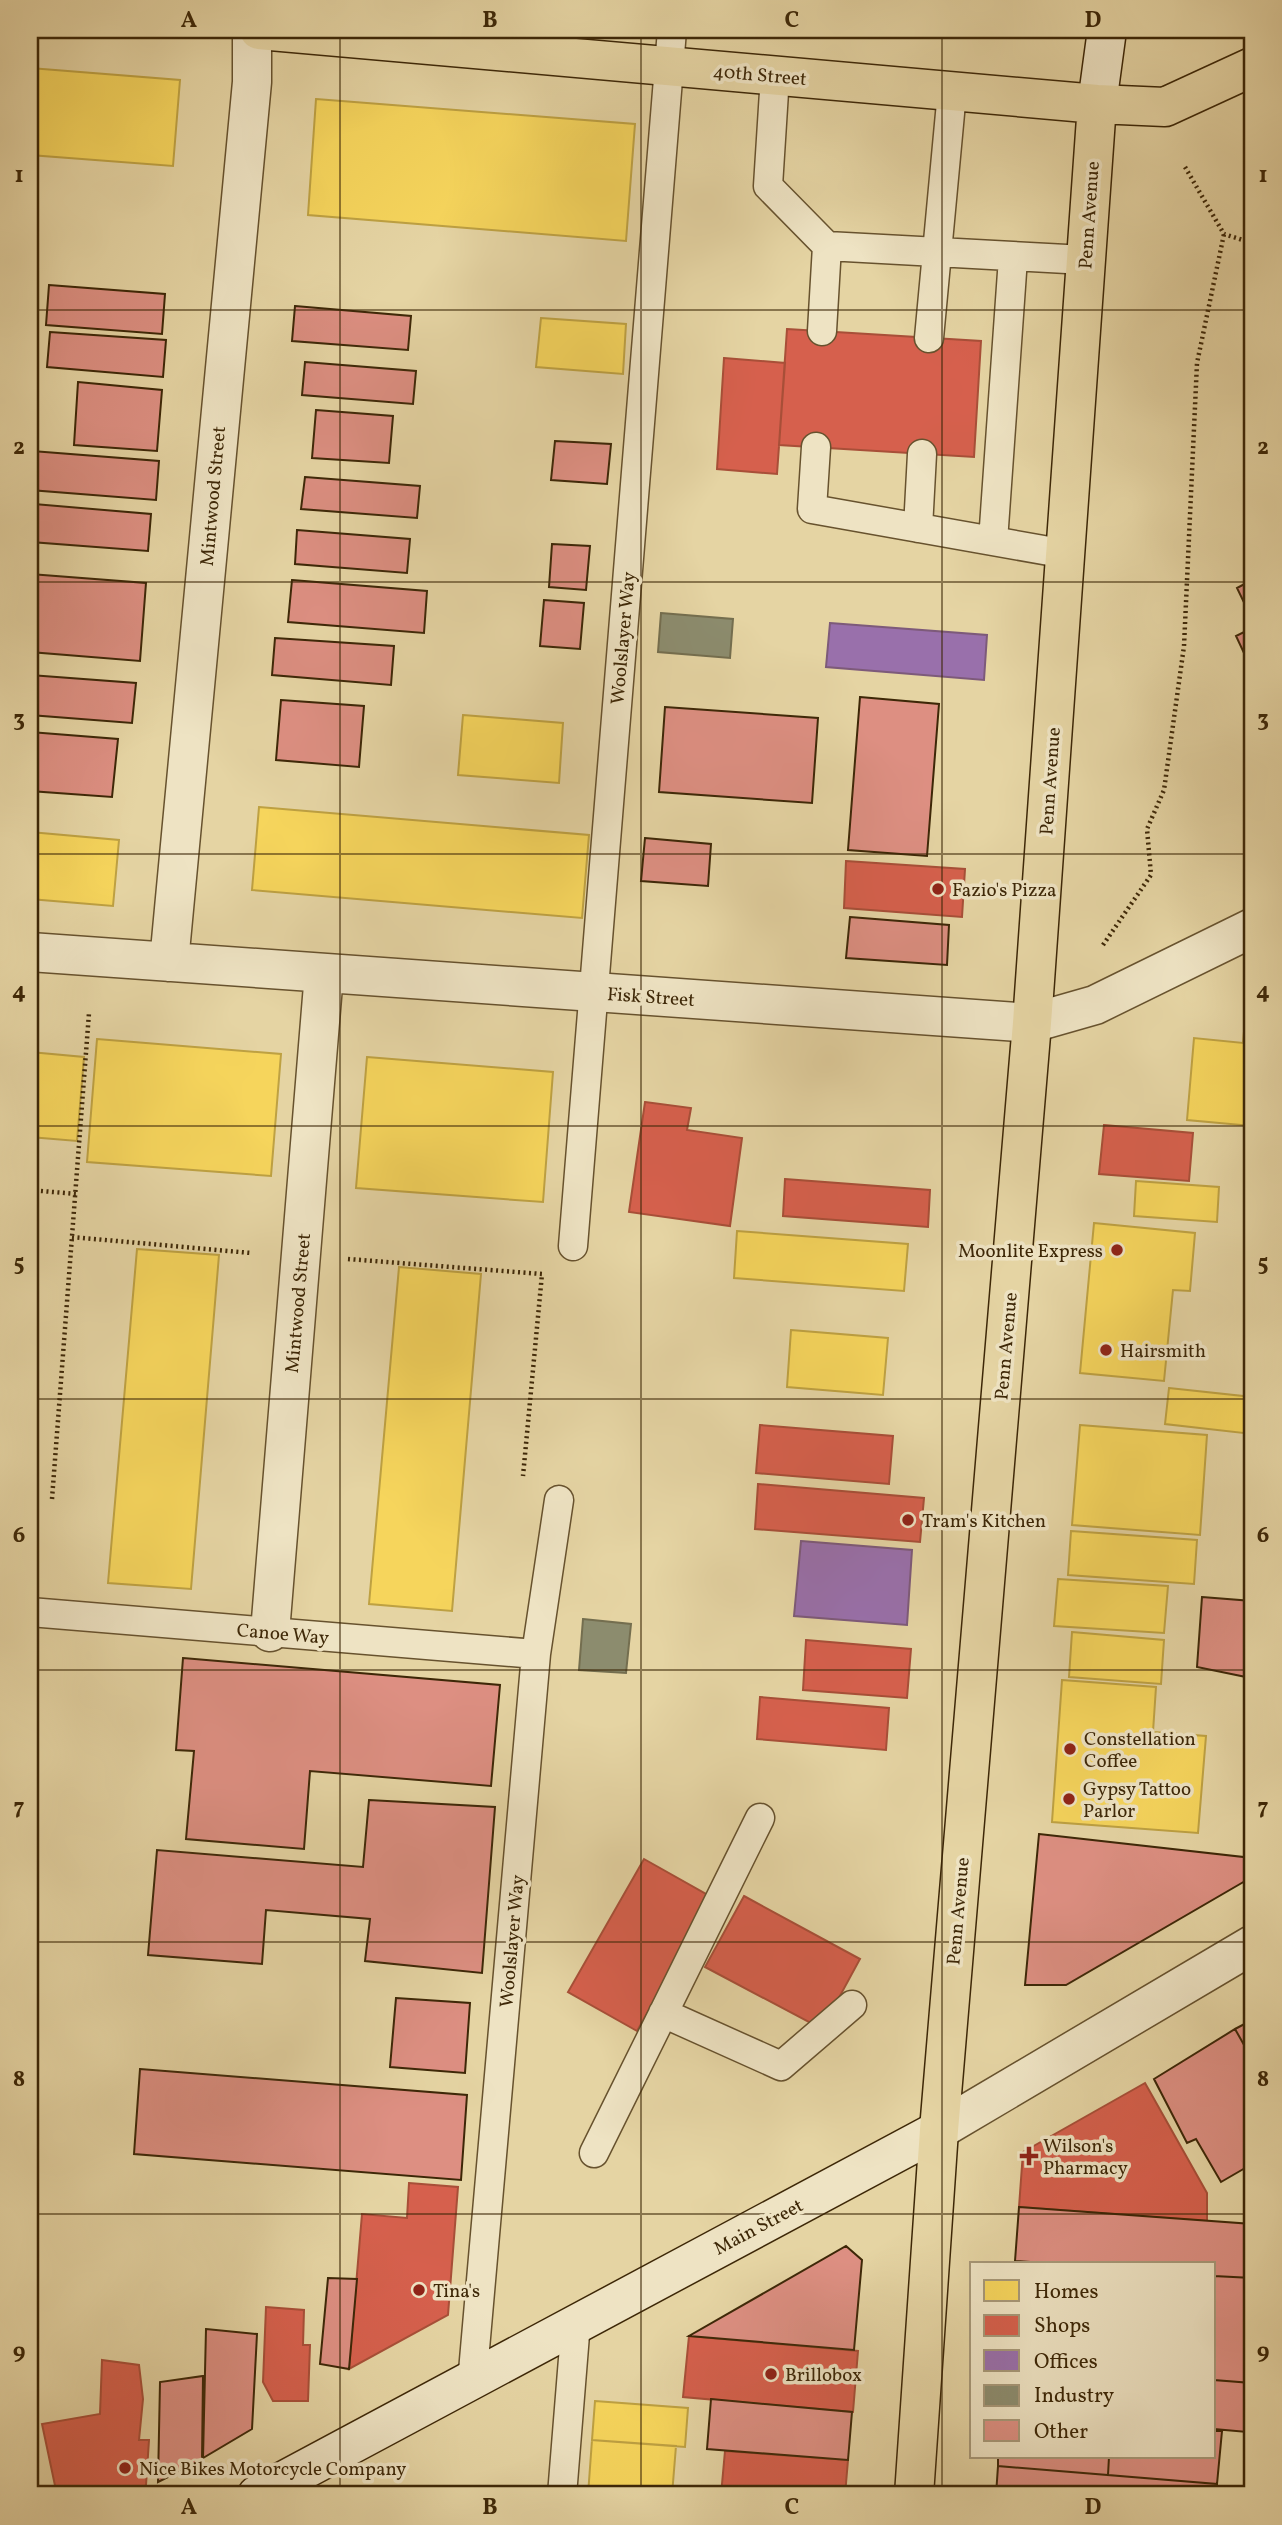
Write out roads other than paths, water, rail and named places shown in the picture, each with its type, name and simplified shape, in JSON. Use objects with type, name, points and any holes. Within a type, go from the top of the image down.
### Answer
[{"type":"main road","name":"40th Street","points":[[258,30],[670,48],[775,76],[1097,104],[1165,107],[1252,67]]},
{"type":"main road","name":"Penn Avenue","points":[[914,2495],[939,2130],[1032,1023],[1097,104]]},
{"type":"street","name":"Mintwood Street","points":[[169,962],[252,82],[252,30]]},
{"type":"street","name":"Penn Avenue","points":[[1097,104],[1107,30]]},
{"type":"street","name":"Fisk Street","points":[[30,952],[1032,1023],[1095,1005],[1252,928]]},
{"type":"street","name":"Mintwood Street","points":[[270,1632],[324,973]]},
{"type":"street","name":"Main Street","points":[[257,2495],[471,2383],[576,2322],[939,2130],[1252,1945]]},
{"type":"lane","name":"Woolslayer Way","points":[[573,1246],[670,48]]},
{"type":"lane","points":[[775,76],[768,186],[827,246],[1085,260]]},
{"type":"lane","points":[[929,338],[951,92]]},
{"type":"lane","points":[[822,331],[827,246]]},
{"type":"lane","points":[[993,541],[1013,258]]},
{"type":"lane","points":[[816,447],[812,509],[1066,554]]},
{"type":"lane","points":[[918,528],[922,454]]},
{"type":"lane","name":"Woolslayer Way","points":[[471,2383],[536,1654],[559,1500]]},
{"type":"lane","name":"Canoe Way","points":[[30,1612],[536,1654]]},
{"type":"lane","points":[[594,2153],[760,1818]]},
{"type":"lane","points":[[663,2013],[781,2066],[852,2004]]},
{"type":"lane","points":[[562,2495],[576,2322]]},
{"type":"place","name":"Fazio's Pizza","points":[[938,889]]},
{"type":"place","name":"Moonlite Express","points":[[1117,1250]]},
{"type":"place","name":"Hairsmith","points":[[1106,1350]]},
{"type":"place","name":"Tram's Kitchen","points":[[908,1520]]},
{"type":"place","name":"Constellation Coffee","points":[[1070,1749]]},
{"type":"place","name":"Gypsy Tattoo Parlor","points":[[1069,1799]]},
{"type":"place","name":"Wilson's Pharmacy","points":[[1029,2156]]},
{"type":"place","name":"Tina's","points":[[419,2290]]},
{"type":"place","name":"Brillobox","points":[[771,2374]]},
{"type":"place","name":"Nice Bikes Motorcycle Company","points":[[125,2468]]}]
